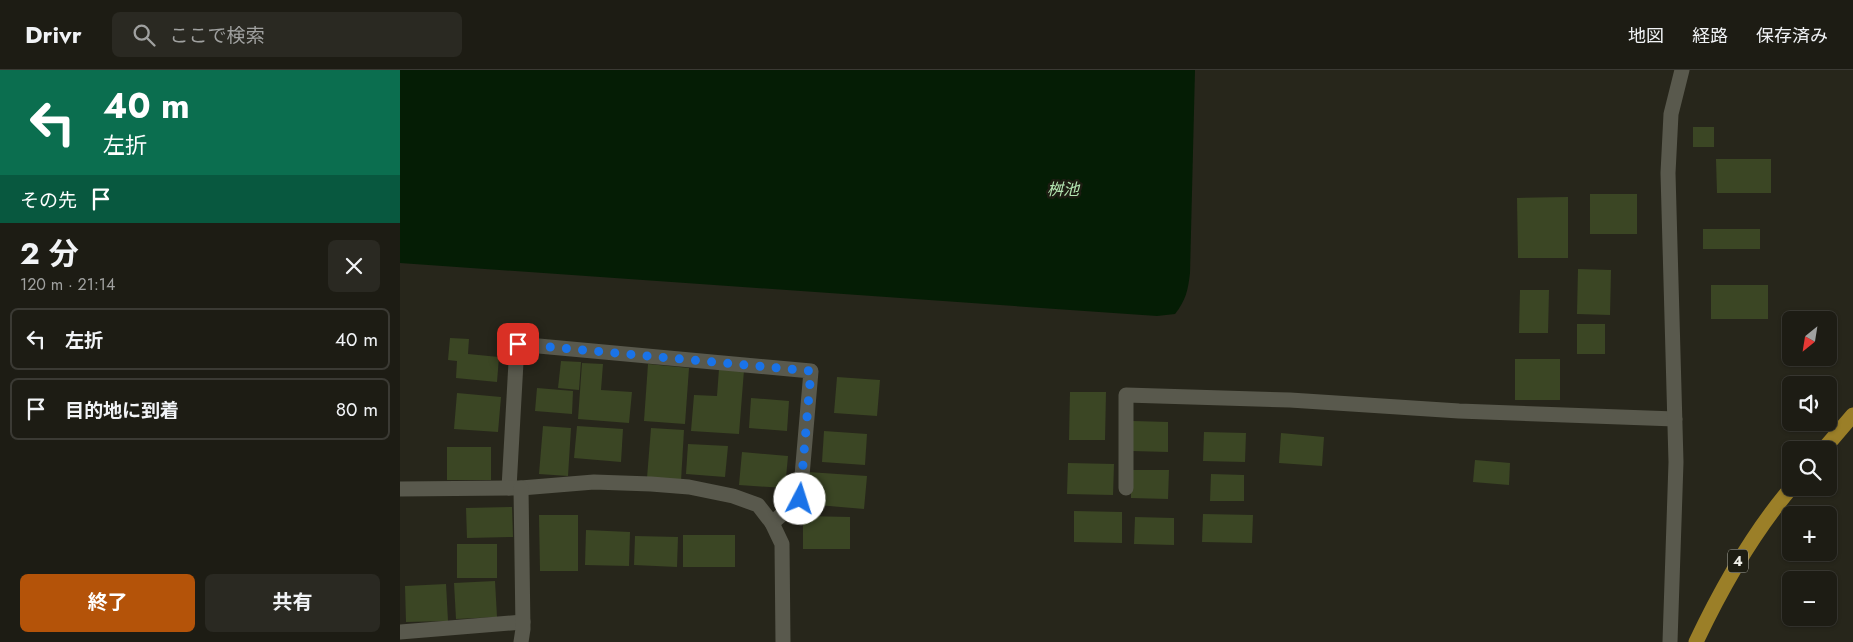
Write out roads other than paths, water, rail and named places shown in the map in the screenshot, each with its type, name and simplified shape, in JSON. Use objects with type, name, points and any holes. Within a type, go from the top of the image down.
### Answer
[{"type":"main road","points":[[1831,441],[1852,417]]},
{"type":"main road","name":"4","points":[[1696,642],[1739,558],[1784,496]]},
{"type":"street","points":[[1670,642],[1676,462],[1668,173],[1671,114],[1682,70]]},
{"type":"street","points":[[521,642],[522,622],[515,488],[518,344],[811,371],[800,499],[772,522]]},
{"type":"street","points":[[1126,488],[1126,395],[1290,400],[1459,410],[1675,419]]},
{"type":"street","points":[[400,489],[515,488],[594,482],[651,484],[733,496],[758,505],[772,522],[782,544],[783,642]]},
{"type":"street","points":[[400,632],[522,622]]},
{"type":"water","name":"桝池","points":[[400,70],[1195,70],[1190,273],[1187,290],[1182,304],[1175,314],[1157,316],[400,263]]}]
